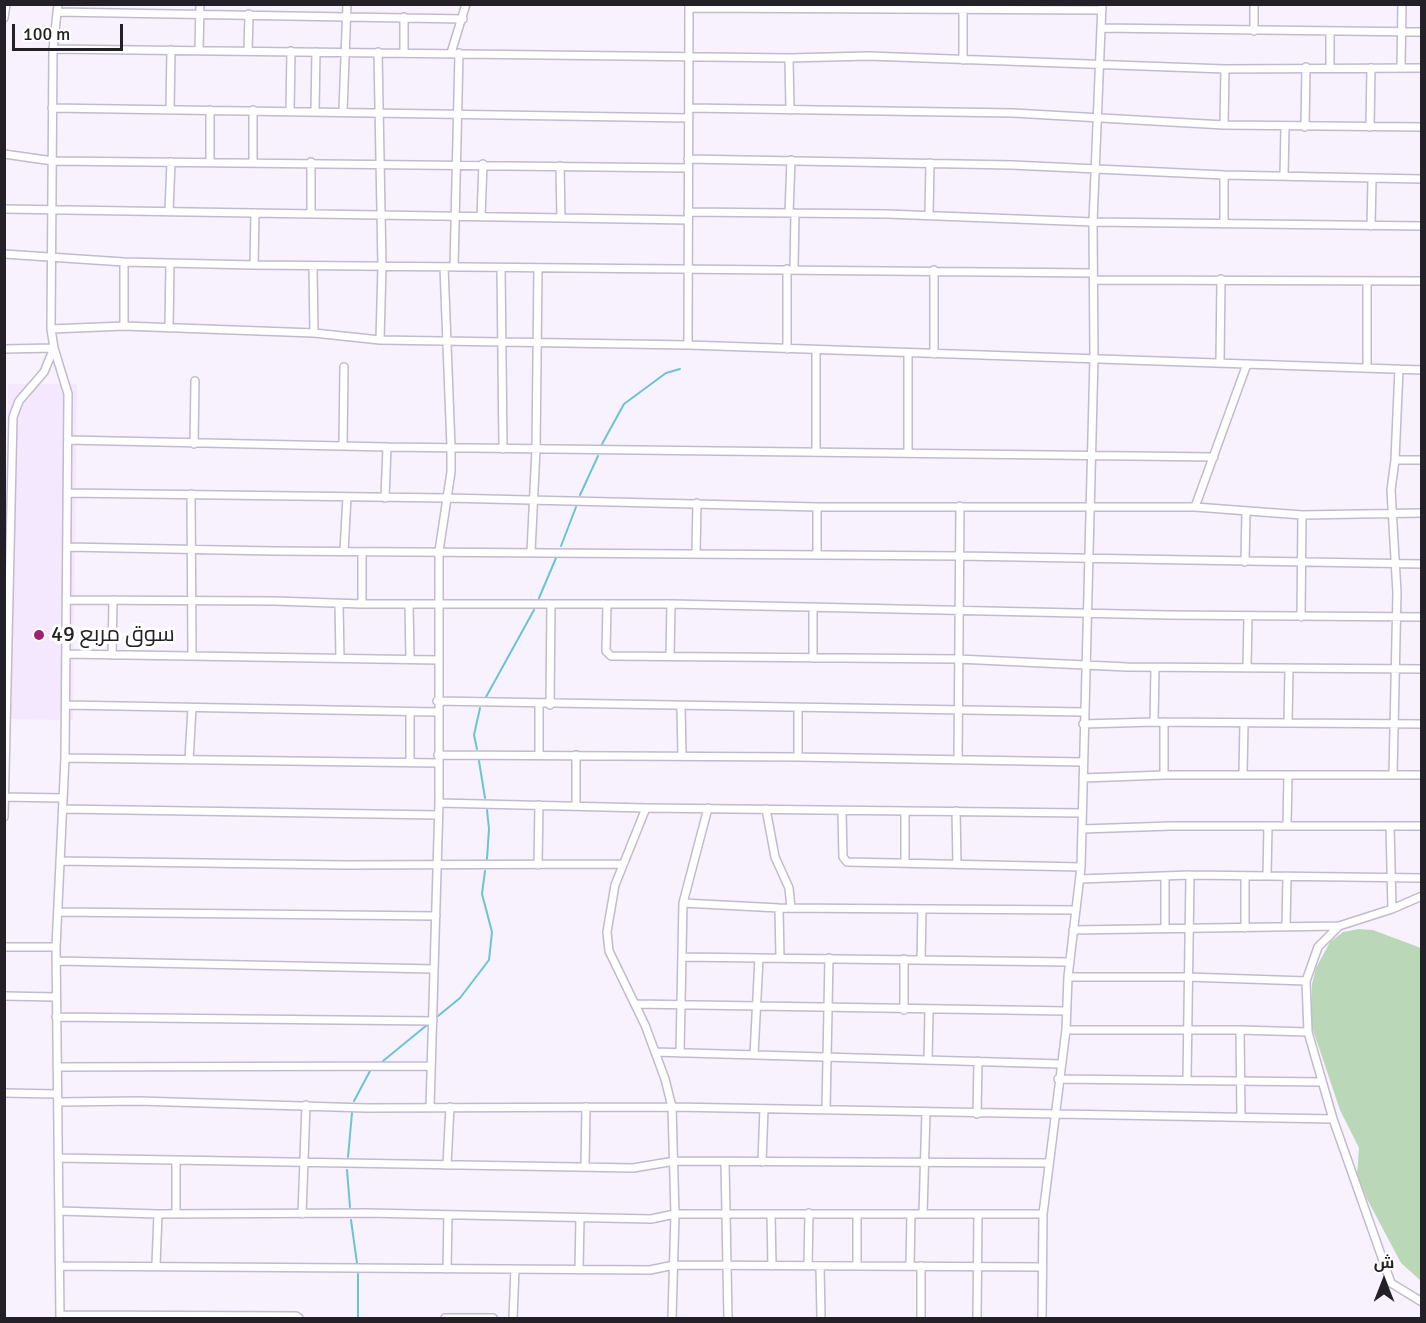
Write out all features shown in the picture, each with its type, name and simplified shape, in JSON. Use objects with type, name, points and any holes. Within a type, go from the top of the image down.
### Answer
[{"type":"street","points":[[4,18],[6,4]]},
{"type":"street","points":[[199,51],[200,4]]},
{"type":"street","points":[[343,111],[347,4]]},
{"type":"street","points":[[453,267],[458,113],[455,53],[466,4]]},
{"type":"street","points":[[1254,4],[1254,31]]},
{"type":"street","points":[[1401,68],[1402,4]]},
{"type":"street","points":[[688,345],[689,6],[963,12],[1102,7],[1093,222],[1094,358],[1083,712],[1081,867],[1068,977],[1066,1030],[1058,1079],[1043,1214],[1042,1318]]},
{"type":"street","points":[[299,1318],[296,1316],[60,1317],[56,947],[65,758],[68,394],[54,348],[51,329],[50,211],[53,161],[53,50],[58,8],[199,14],[463,19]]},
{"type":"street","points":[[963,12],[963,60]]},
{"type":"street","points":[[248,51],[249,14]]},
{"type":"street","points":[[404,17],[404,52]]},
{"type":"street","points":[[1101,28],[1422,32]]},
{"type":"street","points":[[1330,32],[1330,67]]},
{"type":"street","points":[[53,50],[345,51],[789,58],[869,56],[1225,69],[1422,68]]},
{"type":"street","points":[[170,110],[171,50]]},
{"type":"street","points":[[291,51],[291,111]]},
{"type":"street","points":[[315,111],[316,51]]},
{"type":"street","points":[[378,52],[382,266],[380,340]]},
{"type":"street","points":[[789,58],[790,110]]},
{"type":"street","points":[[1305,127],[1306,68]]},
{"type":"street","points":[[1370,127],[1371,68]]},
{"type":"street","points":[[1224,125],[1225,69]]},
{"type":"street","points":[[52,108],[379,111],[688,118]]},
{"type":"street","points":[[688,108],[1013,113],[1224,125],[1422,128]]},
{"type":"street","points":[[210,110],[210,162]]},
{"type":"street","points":[[253,110],[253,162]]},
{"type":"street","points":[[1284,176],[1285,127]]},
{"type":"street","points":[[4,154],[53,161],[311,162],[688,168]]},
{"type":"street","points":[[688,159],[930,163],[1224,175],[1422,179]]},
{"type":"street","points":[[787,349],[791,269],[791,160]]},
{"type":"street","points":[[169,211],[171,162]]},
{"type":"street","points":[[311,162],[311,214]]},
{"type":"street","points":[[929,215],[930,163]]},
{"type":"street","points":[[481,217],[483,164]]},
{"type":"street","points":[[560,166],[561,218]]},
{"type":"street","points":[[1224,175],[1224,224]]},
{"type":"street","points":[[1371,226],[1372,178]]},
{"type":"street","points":[[4,209],[561,218],[792,213],[929,215],[1093,222],[1422,226]]},
{"type":"street","points":[[254,265],[255,213]]},
{"type":"street","points":[[4,254],[124,262],[254,265],[688,270],[934,270],[1221,279],[1422,281]]},
{"type":"street","points":[[124,262],[124,326]]},
{"type":"street","points":[[169,328],[170,263]]},
{"type":"street","points":[[313,266],[314,333]]},
{"type":"street","points":[[430,1107],[438,815],[437,701],[440,551],[451,447],[444,267]]},
{"type":"street","points":[[501,268],[500,342],[503,449]]},
{"type":"street","points":[[531,552],[536,449],[535,343],[538,268]]},
{"type":"street","points":[[934,270],[934,354]]},
{"type":"street","points":[[1220,362],[1221,279]]},
{"type":"street","points":[[1366,281],[1367,368]]},
{"type":"street","points":[[51,329],[124,326],[314,333],[380,340],[688,345],[1422,370]]},
{"type":"street","points":[[4,349],[54,348]]},
{"type":"street","points":[[4,817],[8,439],[19,401],[44,372],[54,348]]},
{"type":"street","points":[[816,350],[816,452]]},
{"type":"street","points":[[908,353],[908,453]]},
{"type":"street","points":[[1195,507],[1247,364]]},
{"type":"street","points":[[343,446],[344,368]]},
{"type":"street","points":[[1393,775],[1396,564],[1391,490],[1395,460],[1399,369]]},
{"type":"street","points":[[194,444],[195,381]]},
{"type":"street","points":[[68,440],[503,449],[1214,457]]},
{"type":"street","points":[[385,498],[387,447]]},
{"type":"street","points":[[1395,460],[1422,460]]},
{"type":"street","points":[[67,494],[447,498],[817,507],[1195,507],[1302,514],[1422,513]]},
{"type":"street","points":[[191,494],[192,656]]},
{"type":"street","points":[[344,551],[347,497]]},
{"type":"street","points":[[696,554],[697,503]]},
{"type":"street","points":[[958,760],[960,506]]},
{"type":"street","points":[[817,507],[817,555]]},
{"type":"street","points":[[1245,562],[1246,511]]},
{"type":"street","points":[[1301,617],[1302,514]]},
{"type":"street","points":[[67,547],[362,552],[960,556],[1422,564]]},
{"type":"street","points":[[362,552],[362,604]]},
{"type":"street","points":[[66,600],[339,604],[671,604],[1301,617],[1422,616]]},
{"type":"street","points":[[112,655],[113,600]]},
{"type":"street","points":[[339,604],[340,658]]},
{"type":"street","points":[[409,604],[410,659]]},
{"type":"street","points":[[550,705],[551,604]]},
{"type":"street","points":[[607,604],[607,654],[958,659],[1155,668],[1422,669]]},
{"type":"street","points":[[670,656],[671,604]]},
{"type":"street","points":[[813,607],[813,658]]},
{"type":"street","points":[[1247,668],[1248,616]]},
{"type":"street","points":[[66,654],[438,660]]},
{"type":"street","points":[[1154,722],[1155,668]]},
{"type":"street","points":[[1288,669],[1288,722]]},
{"type":"street","points":[[437,701],[539,705],[1083,712]]},
{"type":"street","points":[[66,705],[437,712]]},
{"type":"street","points":[[538,755],[539,705]]},
{"type":"street","points":[[681,706],[682,755]]},
{"type":"street","points":[[189,760],[192,708]]},
{"type":"street","points":[[798,708],[798,757]]},
{"type":"street","points":[[410,712],[410,763]]},
{"type":"street","points":[[1083,724],[1154,722],[1422,724]]},
{"type":"street","points":[[1164,722],[1164,775]]},
{"type":"street","points":[[1244,723],[1244,775]]},
{"type":"street","points":[[438,755],[682,755],[1083,762]]},
{"type":"street","points":[[576,755],[576,806]]},
{"type":"street","points":[[65,758],[438,763]]},
{"type":"street","points":[[1083,778],[1164,775],[1422,776]]},
{"type":"street","points":[[1287,825],[1288,775]]},
{"type":"street","points":[[5,797],[63,798]]},
{"type":"street","points":[[438,803],[1082,813]]},
{"type":"street","points":[[538,865],[539,805]]},
{"type":"street","points":[[646,808],[610,903],[607,932],[609,951],[655,1052],[672,1107],[675,1161],[672,1318]]},
{"type":"street","points":[[680,1053],[683,903],[708,808]]},
{"type":"street","points":[[63,809],[438,815]]},
{"type":"street","points":[[766,809],[773,851],[789,888],[791,908]]},
{"type":"street","points":[[842,811],[843,860],[847,862],[1081,867]]},
{"type":"street","points":[[905,811],[905,862]]},
{"type":"street","points":[[956,812],[957,864]]},
{"type":"street","points":[[1082,829],[1287,825],[1422,826]]},
{"type":"street","points":[[1267,876],[1268,826]]},
{"type":"street","points":[[1390,826],[1392,909]]},
{"type":"street","points":[[60,861],[437,866],[623,864]]},
{"type":"street","points":[[1080,879],[1190,875],[1422,878]]},
{"type":"street","points":[[1187,1080],[1190,875]]},
{"type":"street","points":[[1165,876],[1165,928]]},
{"type":"street","points":[[1245,876],[1245,928]]},
{"type":"street","points":[[1286,927],[1287,877]]},
{"type":"street","points":[[1073,930],[1339,926],[1392,909],[1422,896]]},
{"type":"street","points":[[683,903],[779,908],[1076,910]]},
{"type":"street","points":[[779,908],[780,958]]},
{"type":"street","points":[[921,960],[922,910]]},
{"type":"street","points":[[58,912],[436,916]]},
{"type":"street","points":[[1339,926],[1318,947],[1306,981],[1308,1032],[1334,1119],[1391,1283],[1422,1302]]},
{"type":"street","points":[[4,947],[56,947]]},
{"type":"street","points":[[682,957],[1070,962]]},
{"type":"street","points":[[754,1055],[759,958]]},
{"type":"street","points":[[826,1110],[829,958]]},
{"type":"street","points":[[904,959],[904,1010]]},
{"type":"street","points":[[57,961],[434,969]]},
{"type":"street","points":[[1068,977],[1187,976],[1306,981]]},
{"type":"street","points":[[4,996],[56,997]]},
{"type":"street","points":[[635,1004],[1067,1011]]},
{"type":"street","points":[[928,1060],[929,1010]]},
{"type":"street","points":[[56,1017],[433,1021]]},
{"type":"street","points":[[1066,1030],[1308,1032]]},
{"type":"street","points":[[1240,1030],[1241,1117]]},
{"type":"street","points":[[655,1052],[1061,1064]]},
{"type":"street","points":[[976,1114],[978,1061]]},
{"type":"street","points":[[57,1067],[430,1066]]},
{"type":"street","points":[[1058,1079],[1322,1082]]},
{"type":"street","points":[[4,1093],[57,1094]]},
{"type":"street","points":[[58,1102],[430,1107],[672,1107],[1334,1119]]},
{"type":"street","points":[[302,1214],[306,1105]]},
{"type":"street","points":[[447,1165],[450,1107]]},
{"type":"street","points":[[585,1167],[586,1107]]},
{"type":"street","points":[[762,1162],[764,1109]]},
{"type":"street","points":[[923,1214],[926,1112]]},
{"type":"street","points":[[58,1158],[633,1168],[675,1161],[1049,1163]]},
{"type":"street","points":[[176,1161],[176,1214]]},
{"type":"street","points":[[725,1162],[728,1318]]},
{"type":"street","points":[[59,1211],[158,1214],[448,1215],[651,1220],[675,1214],[1043,1214]]},
{"type":"street","points":[[156,1265],[158,1214]]},
{"type":"street","points":[[771,1214],[772,1266]]},
{"type":"street","points":[[808,1266],[809,1214]]},
{"type":"street","points":[[857,1214],[857,1266]]},
{"type":"street","points":[[910,1214],[910,1266]]},
{"type":"street","points":[[977,1318],[978,1214]]},
{"type":"street","points":[[447,1269],[448,1215]]},
{"type":"street","points":[[579,1270],[580,1218]]},
{"type":"street","points":[[60,1266],[579,1270],[650,1270],[674,1265],[1041,1267]]},
{"type":"street","points":[[820,1266],[820,1318]]},
{"type":"street","points":[[921,1266],[921,1318]]},
{"type":"street","points":[[513,1318],[515,1269]]},
{"type":"street","points":[[445,1318],[493,1318]]},
{"type":"shaded area","name":"سوق مربع 49","points":[[8,384],[77,384],[73,720],[5,719]]},
{"type":"green space","points":[[1359,929],[1373,930],[1421,948],[1421,1281],[1401,1263],[1366,1197],[1357,1175],[1359,1148],[1340,1110],[1311,1024],[1312,984],[1316,968],[1330,942],[1343,932]]},
{"type":"waterway","points":[[602,444],[624,404],[666,373],[680,369]]},
{"type":"waterway","points":[[580,495],[598,456]]},
{"type":"waterway","points":[[561,546],[576,507]]},
{"type":"waterway","points":[[539,598],[556,558]]},
{"type":"waterway","points":[[486,697],[534,610]]},
{"type":"waterway","points":[[477,749],[474,735],[480,708]]},
{"type":"waterway","points":[[479,761],[485,798]]},
{"type":"waterway","points":[[487,810],[489,829],[487,859]]},
{"type":"waterway","points":[[438,1016],[460,998],[489,960],[492,932],[482,894],[485,871]]},
{"type":"waterway","points":[[383,1061],[427,1025]]},
{"type":"waterway","points":[[354,1101],[370,1071]]},
{"type":"waterway","points":[[348,1157],[352,1113]]},
{"type":"waterway","points":[[347,1170],[350,1207]]},
{"type":"waterway","points":[[351,1220],[357,1263]]},
{"type":"waterway","points":[[358,1274],[358,1318]]},
{"type":"place","name":"سوق مربع 49","points":[[39,635]]}]
